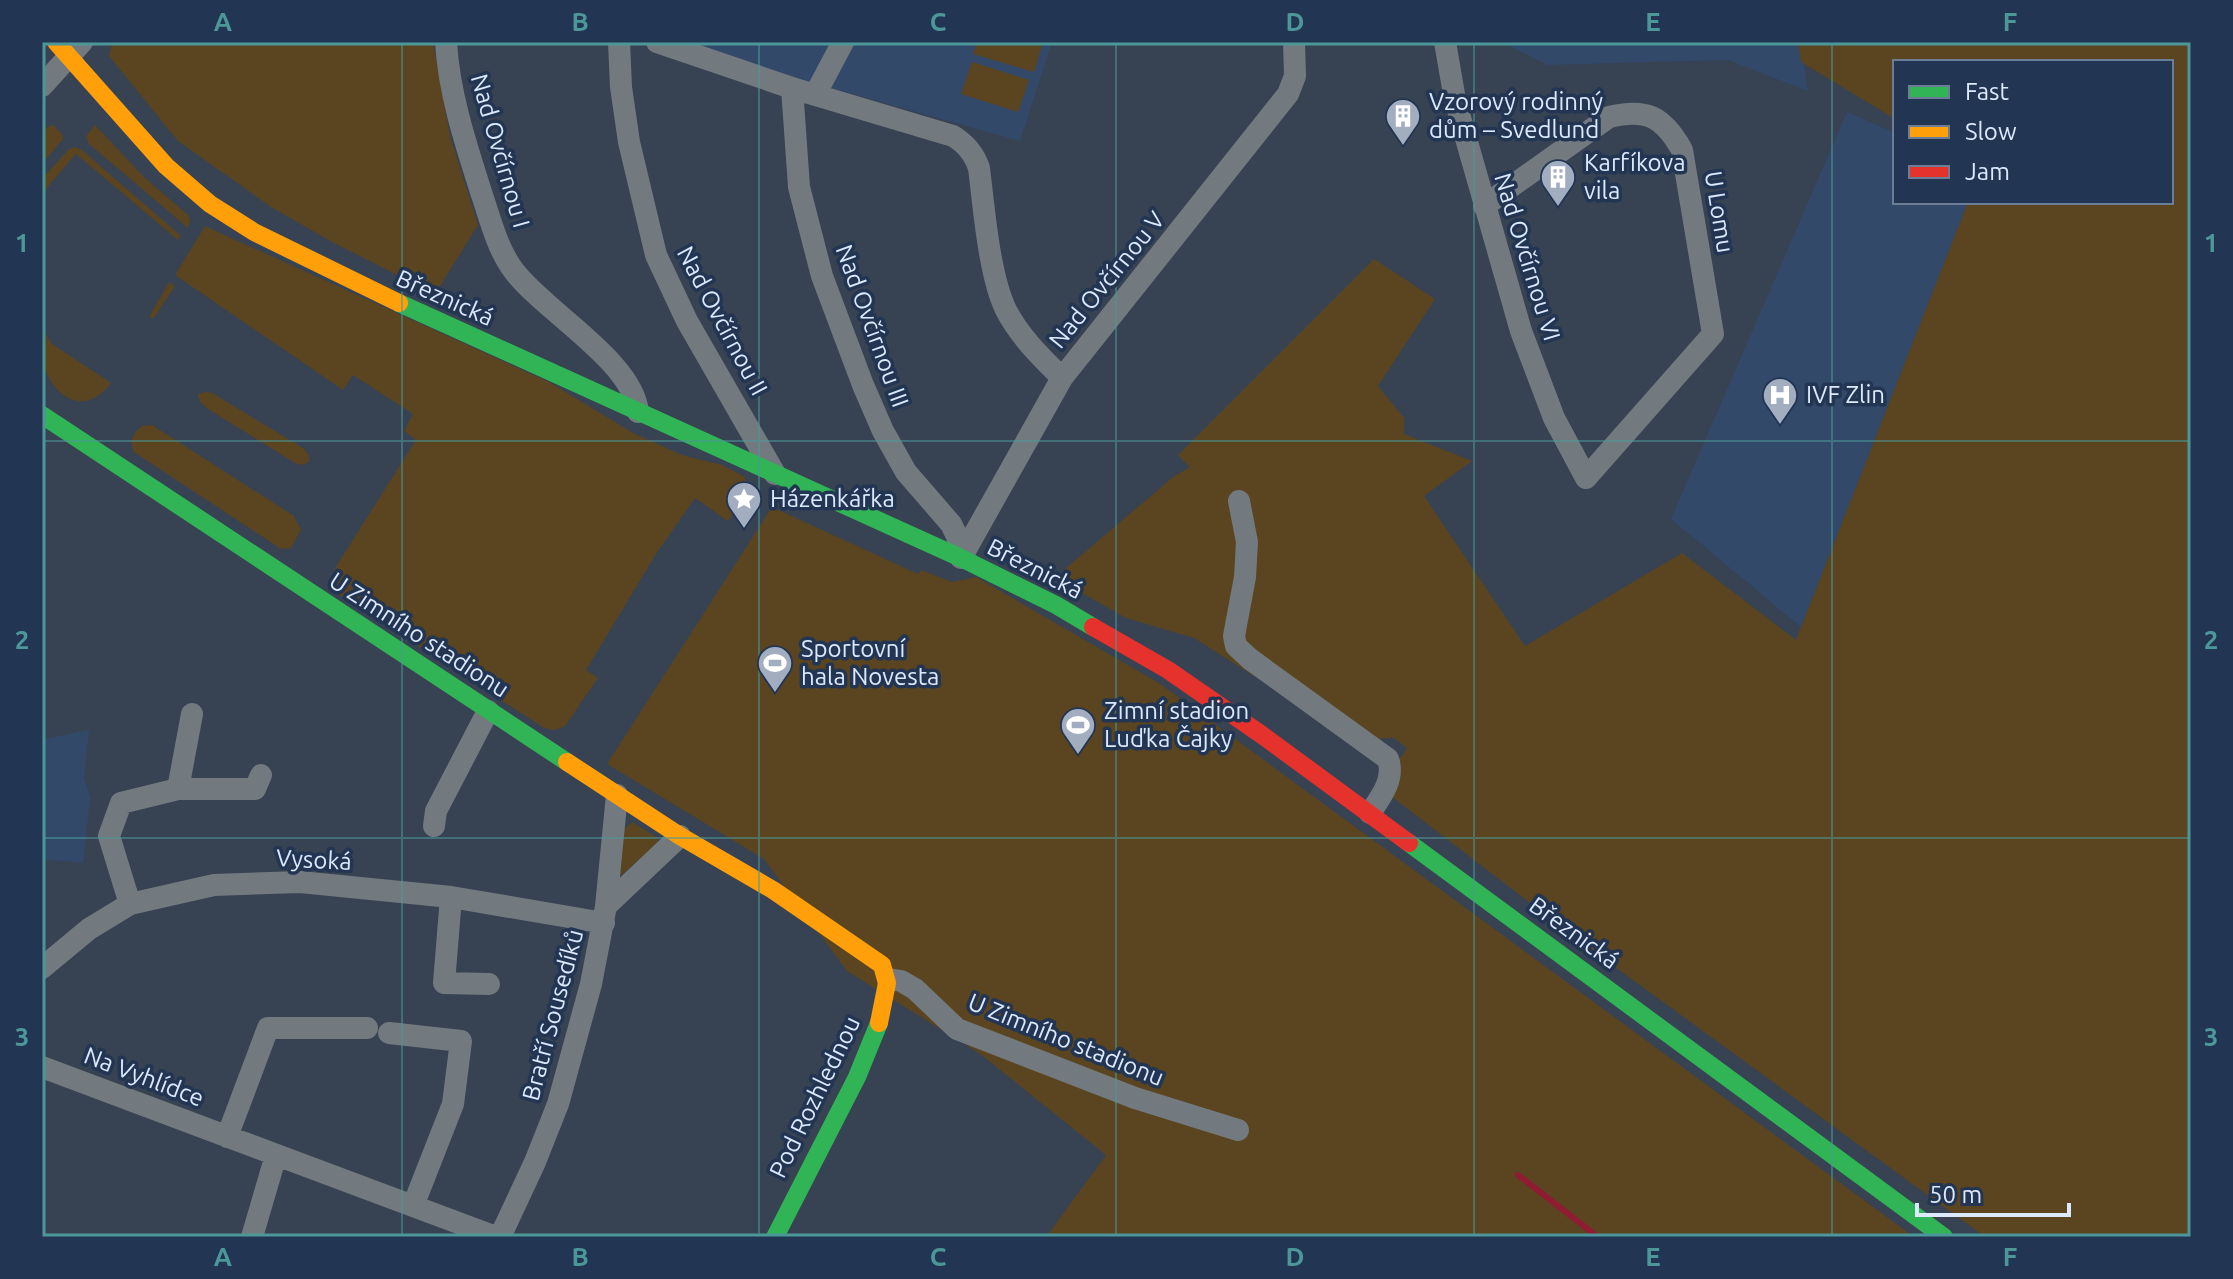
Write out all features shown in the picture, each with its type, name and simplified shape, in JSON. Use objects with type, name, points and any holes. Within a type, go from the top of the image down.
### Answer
[{"type":"main road","name":"Březnická","points":[[68,47],[166,166],[210,204],[254,232],[371,291],[961,558],[1056,605],[1168,670],[1370,813],[1944,1237]]},
{"type":"main road","name":"U Zimního stadionu","points":[[42,415],[680,836],[773,890],[877,960],[886,970],[888,979]]},
{"type":"main road","name":"Pod Rozhlednou","points":[[775,1237],[868,1054],[884,1005],[888,979]]},
{"type":"street","name":"Nad Ovčírnou I","points":[[446,42],[451,79],[468,151],[493,230],[508,262],[538,297],[616,367],[633,391],[638,412]]},
{"type":"street","name":"Nad Ovčírnou II","points":[[619,42],[621,87],[629,142],[656,255],[687,321],[775,474]]},
{"type":"street","points":[[657,42],[792,88],[953,136],[970,149],[979,168],[989,245],[1002,301],[1020,334],[1062,378]]},
{"type":"street","points":[[816,93],[843,42]]},
{"type":"street","name":"Nad Ovčírnou V","points":[[961,558],[1062,378],[1288,94],[1295,76],[1294,42]]},
{"type":"street","name":"Nad Ovčírnou VI","points":[[1445,42],[1455,100],[1526,345],[1554,418],[1586,478]]},
{"type":"street","points":[[42,86],[68,47]]},
{"type":"street","name":"Nad Ovčírnou III","points":[[792,88],[799,187],[822,276],[883,431],[906,472],[951,524],[961,558]]},
{"type":"street","name":"U Lomu","points":[[1484,206],[1609,117],[1631,112],[1650,116],[1665,124],[1682,150],[1713,334],[1586,478]]},
{"type":"street","points":[[1239,501],[1247,542],[1245,577],[1234,636],[1236,646],[1388,759],[1391,766],[1389,782],[1370,813]]},
{"type":"street","points":[[434,826],[436,811],[488,711]]},
{"type":"street","points":[[178,789],[192,714]]},
{"type":"street","points":[[130,904],[109,836],[121,803],[178,789],[255,789],[261,775]]},
{"type":"street","name":"Bratří Sousedíků","points":[[498,1237],[535,1162],[558,1104],[591,984],[605,914],[617,795]]},
{"type":"street","points":[[605,914],[680,836]]},
{"type":"street","name":"Vysoká","points":[[42,968],[89,929],[130,904],[214,885],[300,882],[605,914]]},
{"type":"street","points":[[451,897],[444,983],[489,984]]},
{"type":"street","name":"U Zimního stadionu","points":[[888,979],[901,981],[915,989],[957,1029],[1135,1098],[1238,1130]]},
{"type":"street","name":"Na Vyhlídce","points":[[227,1137],[268,1028],[367,1028]]},
{"type":"street","points":[[389,1033],[461,1041],[453,1104],[413,1206]]},
{"type":"street","name":"Na Vyhlídce","points":[[42,1067],[498,1237]]},
{"type":"street","points":[[252,1237],[276,1155]]},
{"type":"street","points":[[789,1237],[794,1197]]},
{"type":"shaded area","points":[[112,42],[433,42],[450,136],[478,225],[435,294],[271,207],[178,141],[109,56]]},
{"type":"shaded area","points":[[680,42],[1052,42],[1020,141],[735,61]]},
{"type":"shaded area","points":[[977,42],[1043,42],[1034,72],[973,54]]},
{"type":"shaded area","points":[[1501,42],[1800,42],[1808,91],[1728,60],[1548,65]]},
{"type":"shaded area","points":[[1798,42],[2191,42],[2191,1237],[1985,1237],[1585,945],[1392,797],[1399,760],[1407,748],[1394,738],[1376,739],[1266,663],[1254,676],[1194,638],[1126,618],[1057,579],[1173,477],[1190,467],[1178,455],[1374,259],[1435,299],[1378,386],[1404,418],[1404,434],[1472,461],[1424,496],[1525,646],[1682,553],[1796,640],[1967,204],[2173,204],[2173,60],[1893,60],[1893,118],[1801,62]]},
{"type":"shaded area","points":[[972,62],[1029,80],[1018,112],[961,94]]},
{"type":"shaded area","points":[[1847,112],[1893,132],[1893,204],[1967,204],[1801,627],[1671,519]]},
{"type":"shaded area","points":[[53,125],[63,139],[42,164],[42,136],[47,127]]},
{"type":"shaded area","points":[[95,125],[144,177],[188,215],[188,228],[89,144],[86,136]]},
{"type":"shaded area","points":[[75,147],[181,236],[178,240],[76,154],[42,196],[42,179],[69,149]]},
{"type":"shaded area","points":[[205,226],[549,382],[633,433],[682,455],[722,465],[745,477],[743,495],[728,521],[695,498],[656,554],[586,670],[598,678],[565,726],[555,730],[544,728],[341,596],[337,590],[335,568],[416,440],[404,431],[413,414],[353,375],[343,390],[175,275]]},
{"type":"shaded area","points":[[169,282],[175,286],[153,319],[149,317]]},
{"type":"shaded area","points":[[42,308],[46,335],[52,344],[111,383],[101,393],[81,401],[72,399],[55,387],[42,358]]},
{"type":"shaded area","points":[[206,392],[303,448],[309,455],[309,462],[302,465],[295,463],[208,409],[200,402],[198,394]]},
{"type":"shaded area","points":[[152,425],[294,516],[301,530],[291,548],[281,549],[134,452],[132,441],[136,432],[142,426]]},
{"type":"shaded area","points":[[772,507],[918,574],[921,570],[952,582],[976,577],[1159,683],[1914,1237],[1046,1237],[1106,1155],[979,1053],[847,971],[764,859],[607,764]]},
{"type":"shaded area","points":[[89,730],[84,777],[90,798],[83,863],[42,859],[43,739]]},
{"type":"shaded area","points":[[632,822],[658,838],[657,844],[619,877],[623,830]]},
{"type":"waterway","points":[[1518,1175],[1598,1237]]},
{"type":"traffic: fast","points":[[399,303],[961,558],[1093,627]]},
{"type":"traffic: fast","points":[[42,415],[567,762]]},
{"type":"traffic: fast","points":[[1409,843],[1944,1237]]},
{"type":"traffic: fast","points":[[775,1237],[857,1077],[879,1023]]},
{"type":"traffic: slow","points":[[56,42],[166,166],[210,204],[254,232],[399,303]]},
{"type":"traffic: slow","points":[[567,762],[680,836],[773,890],[882,965],[887,983],[879,1023]]},
{"type":"traffic: jam","points":[[1093,627],[1168,670],[1409,843]]},
{"type":"place","name":"Vzorový rodinný dům – Svedlund","points":[[1403,147]]},
{"type":"place","name":"Karfíkova vila","points":[[1558,208]]},
{"type":"place","name":"IVF Zlin","points":[[1780,426]]},
{"type":"place","name":"Házenkářka","points":[[744,530]]},
{"type":"place","name":"Sportovní hala Novesta","points":[[775,694]]},
{"type":"place","name":"Zimní stadion Luďka Čajky","points":[[1078,756]]}]
